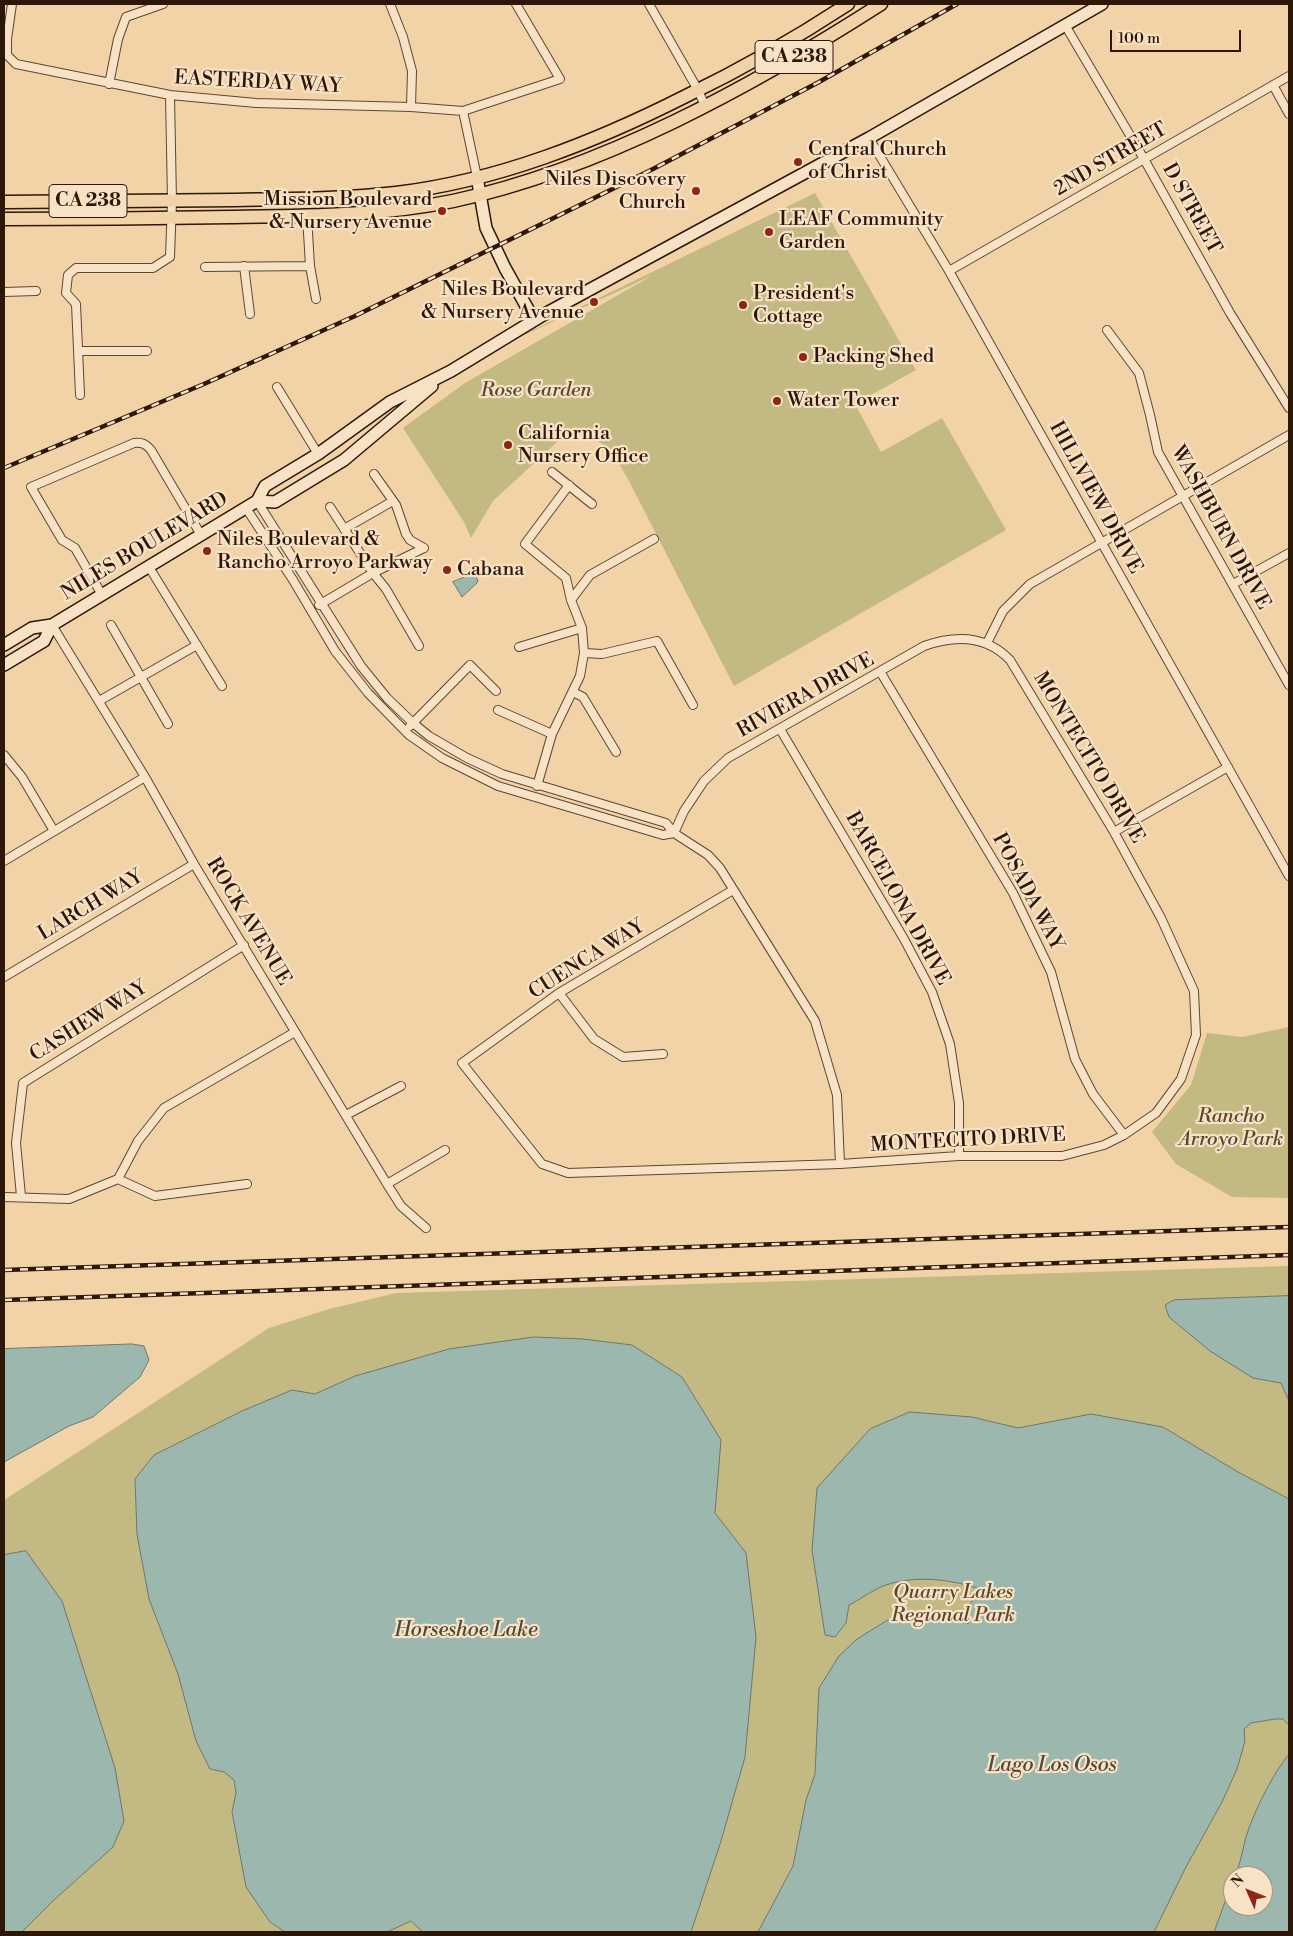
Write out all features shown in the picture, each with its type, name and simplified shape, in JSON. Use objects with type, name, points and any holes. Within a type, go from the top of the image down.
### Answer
[{"type":"main road","name":"CA 238","points":[[4,202],[308,199],[395,193],[448,184],[516,167],[578,145],[628,124],[698,90],[788,42],[848,4]]},
{"type":"main road","name":"CA 238","points":[[4,219],[307,216],[401,208],[451,201],[480,194],[524,183],[564,168],[628,142],[705,106],[799,55],[880,4]]},
{"type":"main road","name":"NILES BOULEVARD","points":[[4,645],[32,628],[52,625],[246,508],[257,501],[264,486],[318,454],[390,402],[451,371],[534,320],[869,138],[1102,4]]},
{"type":"main road","points":[[477,177],[486,228],[505,268],[534,320]]},
{"type":"main road","name":"NILES BOULEVARD","points":[[257,501],[275,502],[344,460],[451,371]]},
{"type":"main road","name":"NILES BOULEVARD","points":[[4,665],[44,641],[52,625]]},
{"type":"street","name":"EASTERDAY WAY","points":[[12,4],[7,39],[8,55],[16,64],[170,95],[256,103],[411,107],[463,111],[560,79],[516,4]]},
{"type":"street","points":[[109,84],[118,39],[126,17],[163,4]]},
{"type":"street","points":[[390,4],[403,36],[412,71],[411,107]]},
{"type":"street","points":[[649,4],[698,90],[705,106]]},
{"type":"street","name":"D STREET","points":[[1065,25],[1144,159],[1230,313],[1289,408]]},
{"type":"street","name":"2ND STREET","points":[[949,271],[1289,76]]},
{"type":"street","points":[[1273,86],[1289,114]]},
{"type":"street","points":[[80,395],[76,304],[66,293],[68,275],[76,268],[153,268],[170,257],[172,201],[170,95]]},
{"type":"street","points":[[463,111],[477,177]]},
{"type":"street","name":"HILLVIEW DRIVE","points":[[869,138],[949,271],[1228,767],[1286,860],[1289,876]]},
{"type":"street","points":[[307,216],[310,266],[316,299]]},
{"type":"street","points":[[244,266],[250,314]]},
{"type":"street","points":[[205,267],[310,266]]},
{"type":"street","points":[[4,292],[36,291]]},
{"type":"street","name":"WASHBURN DRIVE","points":[[1107,330],[1139,373],[1158,452],[1181,496],[1289,685]]},
{"type":"street","points":[[78,351],[147,350]]},
{"type":"street","points":[[277,387],[318,454]]},
{"type":"street","points":[[988,643],[1003,611],[1030,584],[1289,435]]},
{"type":"street","points":[[102,595],[75,548],[62,540],[31,487],[140,442],[146,444],[151,450],[201,535]]},
{"type":"street","points":[[552,472],[592,504]]},
{"type":"street","points":[[311,610],[373,573],[424,548],[410,540],[396,505],[374,474]]},
{"type":"street","points":[[537,786],[552,734],[580,676],[584,653],[582,628],[571,600],[566,578],[524,544],[569,485]]},
{"type":"street","points":[[257,501],[372,682],[413,723],[429,736],[467,758],[502,774],[666,823],[674,833],[708,855],[720,868],[815,1021],[837,1095],[840,1164]]},
{"type":"street","points":[[344,529],[393,502]]},
{"type":"street","points":[[330,507],[373,573],[386,589],[419,646]]},
{"type":"street","points":[[246,508],[335,651],[368,693],[405,731],[442,758],[498,786],[663,835],[674,833]]},
{"type":"street","points":[[571,600],[590,575],[654,539]]},
{"type":"street","points":[[1233,584],[1289,553]]},
{"type":"street","points":[[149,567],[222,686]]},
{"type":"street","name":"ROCK AVENUE","points":[[52,625],[387,1184],[401,1206],[426,1228]]},
{"type":"street","points":[[111,625],[168,724]]},
{"type":"street","points":[[519,647],[582,628]]},
{"type":"street","name":"RIVIERA DRIVE","points":[[674,833],[684,811],[704,781],[728,758],[881,673],[924,646],[942,640],[958,638],[988,643]]},
{"type":"street","points":[[584,653],[602,654],[657,641],[692,705]]},
{"type":"street","name":"MONTECITO DRIVE","points":[[462,1063],[542,1164],[568,1173],[840,1164],[959,1156],[1062,1156],[1104,1145],[1124,1135],[1156,1113],[1181,1079],[1196,1036],[1194,991],[1161,918],[1114,832],[1010,660],[1001,651],[988,643]]},
{"type":"street","points":[[99,701],[197,645]]},
{"type":"street","points":[[405,731],[470,665],[496,691]]},
{"type":"street","name":"POSADA WAY","points":[[881,673],[1013,893],[1051,972],[1075,1059],[1094,1094],[1124,1135]]},
{"type":"street","points":[[573,692],[583,697],[616,752]]},
{"type":"street","points":[[498,710],[552,734]]},
{"type":"street","name":"BARCELONA DRIVE","points":[[780,729],[904,939],[932,992],[950,1044],[959,1102],[959,1156]]},
{"type":"street","points":[[4,755],[22,777],[54,831]]},
{"type":"street","points":[[1114,832],[1228,767]]},
{"type":"street","points":[[4,861],[144,777]]},
{"type":"street","name":"LARCH WAY","points":[[4,977],[194,864]]},
{"type":"street","name":"CUENCA WAY","points":[[462,1063],[559,993],[733,890]]},
{"type":"street","name":"CASHEW WAY","points":[[21,1196],[16,1144],[23,1083],[244,945]]},
{"type":"street","points":[[559,993],[594,1039],[623,1057],[662,1054]]},
{"type":"street","points":[[4,1197],[21,1196],[69,1199],[118,1179],[138,1141],[164,1108],[295,1032]]},
{"type":"street","points":[[346,1116],[401,1086]]},
{"type":"street","points":[[387,1184],[445,1150]]},
{"type":"street","points":[[118,1179],[155,1196],[247,1184]]},
{"type":"green space","name":"Rose Garden","points":[[815,193],[916,370],[855,404],[881,452],[942,418],[1006,530],[734,686],[611,449],[580,431],[558,441],[493,501],[471,538],[464,522],[403,428],[465,383],[653,275],[473,359]]},
{"type":"green space","name":"Rancho Arroyo Park","points":[[1289,1027],[1289,1198],[1232,1197],[1176,1164],[1152,1132],[1191,1085],[1207,1033],[1242,1037]]},
{"type":"green space","name":"Quarry Lakes Regional Park","points":[[1289,1266],[1289,1932],[4,1932],[4,1500],[269,1328],[329,1309],[396,1293]]},
{"type":"water","points":[[473,574],[478,580],[477,583],[462,597],[453,582]]},
{"type":"water","points":[[1289,1296],[1289,1401],[1281,1383],[1253,1378],[1210,1351],[1169,1317],[1165,1305],[1174,1300]]},
{"type":"water","name":"Horseshoe Lake","points":[[534,1337],[583,1339],[632,1345],[682,1377],[721,1440],[715,1513],[746,1553],[756,1637],[745,1757],[721,1841],[691,1932],[423,1932],[411,1921],[387,1932],[285,1932],[270,1922],[246,1887],[232,1812],[236,1793],[234,1780],[224,1772],[210,1769],[196,1741],[178,1674],[149,1599],[137,1534],[135,1479],[154,1455],[242,1411],[292,1390],[315,1394],[355,1376],[449,1349]]},
{"type":"water","points":[[132,1344],[144,1346],[149,1360],[140,1377],[93,1417],[69,1426],[4,1462],[4,1349]]},
{"type":"water","name":"Lago Los Osos","points":[[910,1412],[972,1417],[1018,1428],[1091,1414],[1163,1427],[1238,1472],[1289,1499],[1289,1725],[1283,1719],[1275,1719],[1251,1723],[1244,1729],[1245,1741],[1237,1769],[1222,1802],[1186,1867],[1154,1932],[758,1932],[793,1866],[806,1800],[815,1774],[819,1688],[839,1656],[857,1639],[886,1621],[904,1614],[935,1615],[968,1624],[969,1622],[965,1616],[974,1597],[986,1597],[988,1592],[964,1584],[925,1579],[886,1585],[849,1605],[846,1623],[835,1637],[825,1635],[812,1550],[817,1488],[870,1429]]},
{"type":"water","points":[[26,1551],[62,1601],[115,1768],[124,1821],[113,1847],[54,1900],[22,1932],[4,1932],[4,1555]]},
{"type":"water","points":[[1289,1754],[1289,1932],[1214,1932],[1223,1907],[1223,1916],[1273,1916],[1273,1866],[1238,1866],[1247,1834],[1257,1809]]},
{"type":"railway","points":[[4,468],[204,384],[355,316],[653,169],[819,82],[957,4]]},
{"type":"railway","points":[[4,1270],[1289,1227]]},
{"type":"railway","points":[[4,1300],[1289,1255]]},
{"type":"place","name":"Central Church of Christ","points":[[798,162]]},
{"type":"place","name":"Niles Discovery Church","points":[[696,191]]},
{"type":"place","name":"Mission Boulevard & Nursery Avenue","points":[[442,211]]},
{"type":"place","name":"LEAF Community Garden","points":[[769,232]]},
{"type":"place","name":"Niles Boulevard & Nursery Avenue","points":[[594,302]]},
{"type":"place","name":"President's Cottage","points":[[743,305]]},
{"type":"place","name":"Packing Shed","points":[[803,357]]},
{"type":"place","name":"Water Tower","points":[[777,401]]},
{"type":"place","name":"California Nursery Office","points":[[508,445]]},
{"type":"place","name":"Niles Boulevard & Rancho Arroyo Parkway","points":[[207,551]]},
{"type":"place","name":"Cabana","points":[[447,570]]}]
